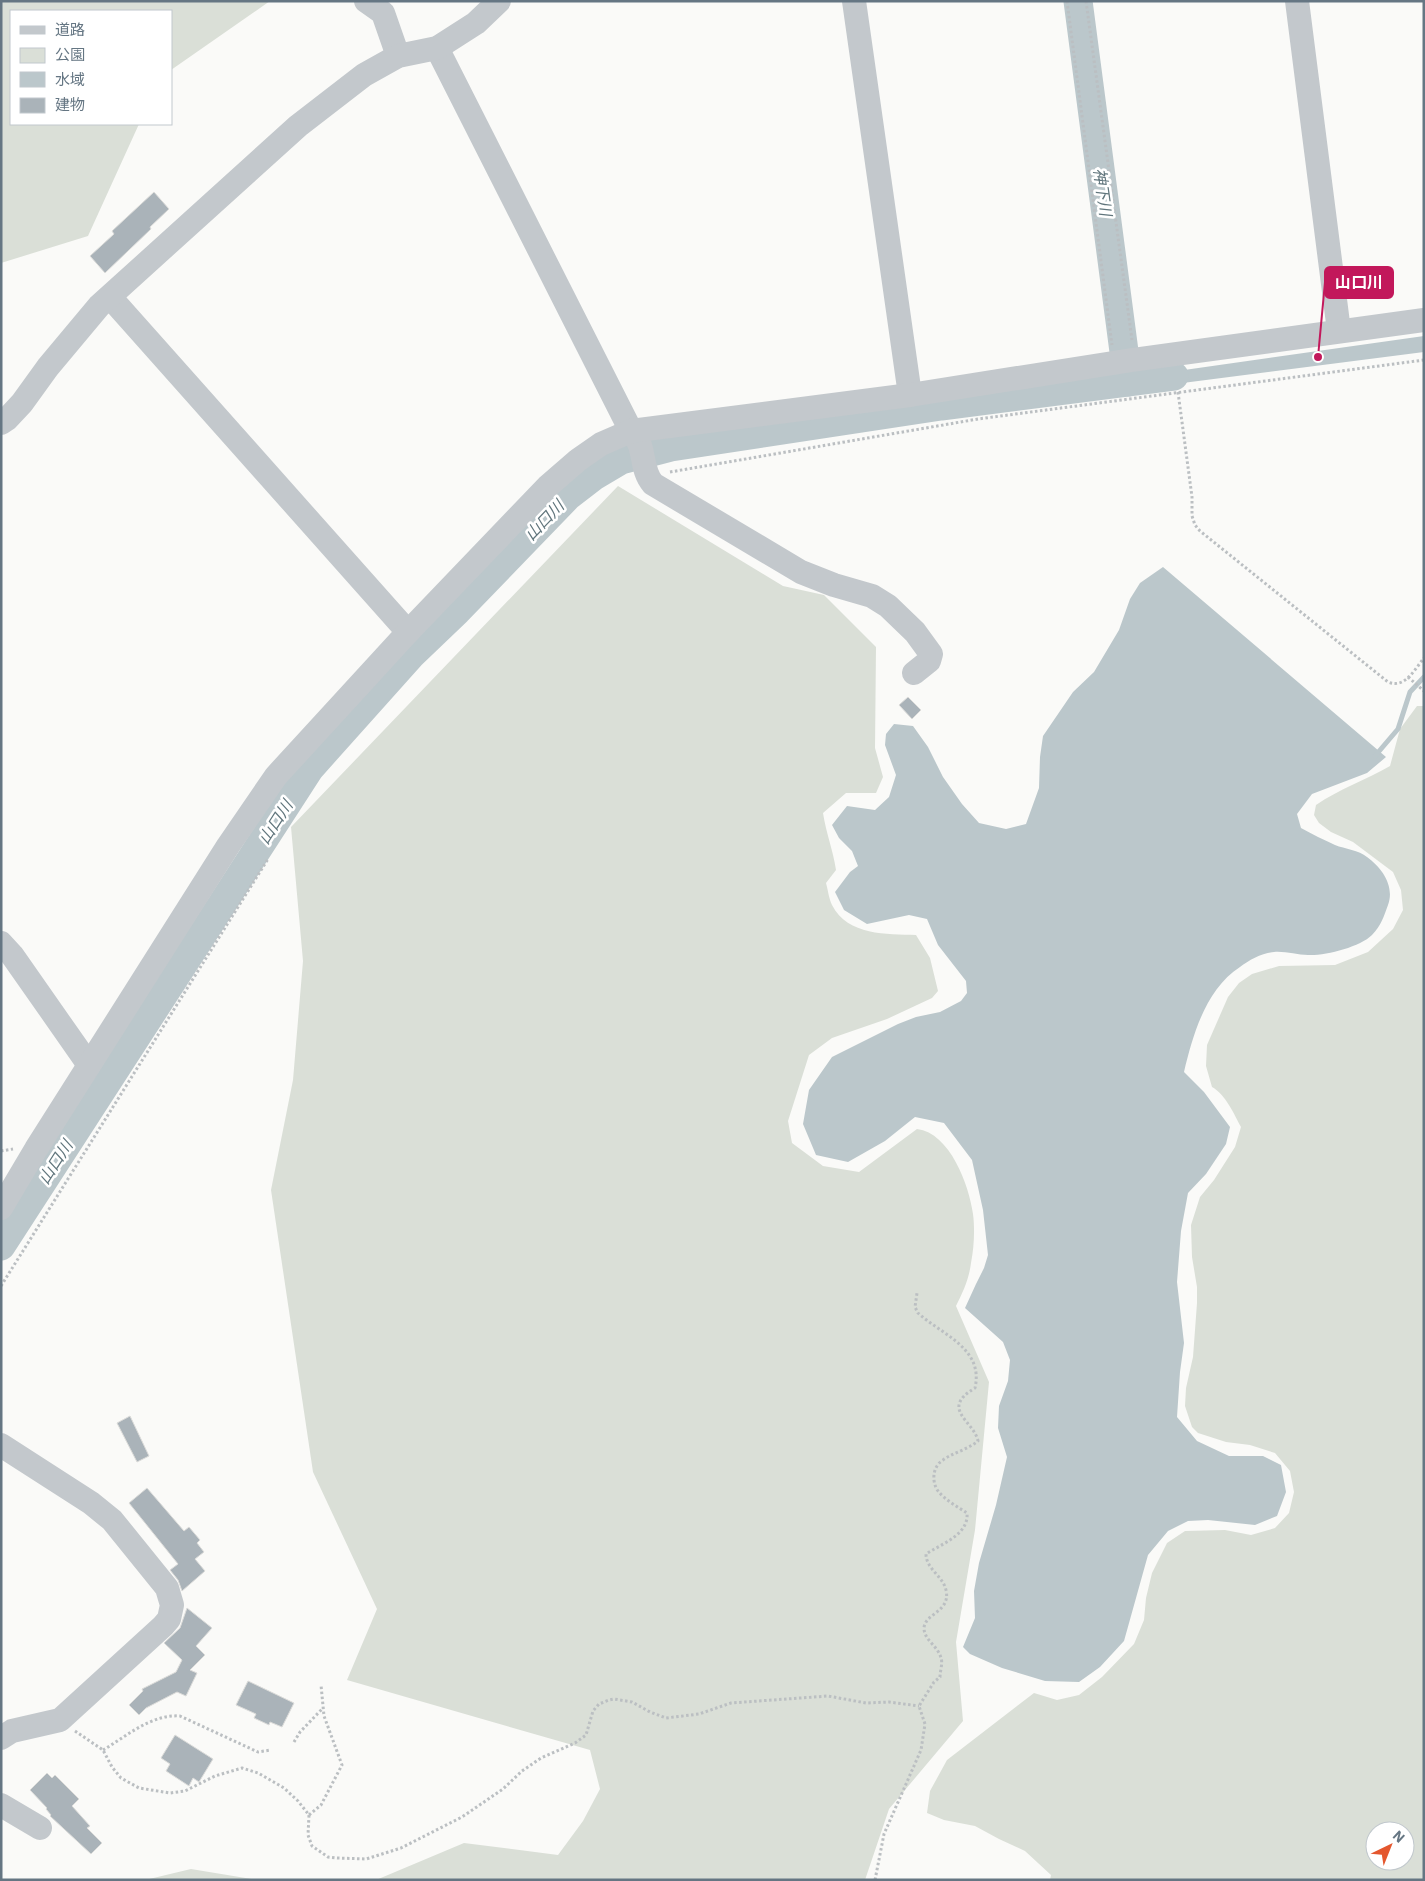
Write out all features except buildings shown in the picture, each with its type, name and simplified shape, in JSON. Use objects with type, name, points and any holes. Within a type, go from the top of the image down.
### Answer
[{"type":"street","points":[[366,1],[383,13],[398,56]]},
{"type":"street","points":[[1,423],[22,403],[48,367],[99,306],[298,126],[364,75],[398,56],[437,48],[476,23],[499,1]]},
{"type":"street","points":[[854,1],[910,395]]},
{"type":"street","points":[[1297,1],[1339,331]]},
{"type":"street","points":[[437,48],[635,434],[647,474],[653,484],[801,572],[834,585],[872,596],[888,606],[915,632],[931,654],[928,661],[914,673]]},
{"type":"street","points":[[110,297],[408,632]]},
{"type":"street","points":[[1,1208],[228,846],[276,776],[408,632],[548,486],[578,460],[601,444],[635,434],[1424,320]]},
{"type":"street","points":[[1,943],[17,962],[90,1065]]},
{"type":"street","points":[[1,1445],[91,1503],[112,1520],[167,1588],[172,1604],[169,1619],[163,1626],[60,1720],[12,1731],[1,1738]]},
{"type":"street","points":[[1,1805],[40,1828]]},
{"type":"path","points":[[1067,1],[1125,362]]},
{"type":"path","points":[[1086,1],[1125,362]]},
{"type":"path","points":[[647,474],[663,473],[978,419],[1424,360]]},
{"type":"path","points":[[1178,392],[1195,524],[1208,537],[1388,682],[1394,685],[1402,683],[1424,658]]},
{"type":"path","points":[[1408,677],[1424,691]]},
{"type":"path","points":[[1,1286],[268,859]]},
{"type":"path","points":[[875,1880],[884,1834],[921,1750],[925,1724],[920,1706],[934,1682],[940,1677],[942,1660],[938,1651],[926,1637],[924,1628],[927,1621],[942,1609],[946,1600],[946,1590],[926,1562],[926,1554],[961,1532],[968,1521],[967,1513],[938,1491],[934,1477],[936,1466],[942,1460],[971,1447],[978,1441],[977,1434],[963,1419],[959,1410],[960,1403],[967,1392],[975,1388],[978,1376],[970,1355],[962,1346],[918,1313],[915,1308],[917,1293]]},
{"type":"path","points":[[309,1815],[321,1805],[342,1765],[340,1755],[328,1730],[323,1708],[321,1685]]},
{"type":"path","points":[[60,1720],[103,1750],[112,1768],[121,1778],[139,1788],[170,1793],[184,1791],[215,1776],[242,1768],[258,1773],[284,1788],[309,1815],[308,1835],[312,1846],[328,1857],[366,1859],[401,1848],[462,1817],[503,1789],[522,1771],[540,1758],[575,1743],[586,1735],[591,1716],[599,1704],[614,1699],[632,1702],[666,1718],[699,1714],[730,1703],[828,1696],[866,1703],[889,1702],[920,1706]]},
{"type":"path","points":[[294,1742],[300,1732],[323,1708]]},
{"type":"path","points":[[103,1750],[152,1720],[170,1715],[180,1716],[258,1752],[271,1750]]},
{"type":"green space","points":[[1,1],[270,1],[172,69],[172,10],[10,10],[10,125],[139,125],[88,236],[1,263]]},
{"type":"green space","points":[[618,486],[783,586],[824,595],[876,647],[875,748],[883,777],[876,793],[846,793],[823,813],[836,870],[826,883],[832,905],[848,923],[869,931],[916,935],[930,958],[938,991],[932,998],[887,1019],[832,1038],[809,1055],[788,1121],[792,1143],[823,1166],[859,1172],[917,1129],[929,1133],[939,1140],[956,1162],[967,1189],[974,1220],[970,1269],[956,1306],[989,1382],[975,1530],[956,1642],[963,1721],[889,1809],[865,1880],[376,1880],[464,1843],[558,1855],[583,1821],[600,1789],[590,1750],[347,1680],[377,1609],[313,1472],[271,1190],[293,1080],[303,961],[291,827]]},
{"type":"green space","points":[[1417,706],[1424,706],[1424,1880],[1050,1880],[1051,1875],[1025,1851],[975,1826],[944,1820],[927,1813],[930,1791],[947,1760],[1034,1693],[1057,1700],[1079,1695],[1102,1677],[1134,1644],[1144,1620],[1146,1598],[1152,1573],[1167,1543],[1185,1531],[1225,1530],[1251,1535],[1275,1528],[1289,1513],[1294,1492],[1290,1471],[1275,1453],[1250,1445],[1226,1442],[1198,1433],[1192,1427],[1185,1406],[1186,1388],[1193,1357],[1197,1303],[1191,1225],[1200,1197],[1214,1180],[1235,1147],[1241,1127],[1225,1100],[1212,1087],[1206,1066],[1207,1045],[1228,997],[1239,983],[1252,974],[1279,966],[1335,965],[1368,952],[1393,929],[1403,910],[1401,890],[1393,872],[1353,842],[1331,832],[1319,823],[1314,815],[1316,805],[1325,799],[1390,766],[1400,729]]},
{"type":"green space","points":[[191,1869],[257,1880],[145,1880]]},
{"type":"water","points":[[1424,336],[1424,352],[1136,389],[1135,377]]},
{"type":"water","points":[[1163,567],[1386,757],[1367,773],[1312,794],[1297,814],[1301,828],[1335,845],[1360,853],[1378,866],[1386,878],[1390,898],[1378,928],[1367,939],[1359,943],[1342,950],[1315,955],[1278,952],[1265,954],[1247,962],[1228,976],[1218,987],[1203,1014],[1184,1072],[1204,1092],[1230,1127],[1226,1144],[1206,1174],[1188,1193],[1181,1231],[1177,1282],[1184,1343],[1177,1417],[1197,1441],[1229,1456],[1263,1456],[1281,1465],[1286,1492],[1277,1516],[1255,1525],[1208,1520],[1188,1521],[1168,1531],[1148,1555],[1124,1641],[1100,1667],[1079,1682],[1045,1681],[1002,1668],[970,1654],[963,1647],[975,1618],[974,1591],[979,1563],[996,1505],[1007,1457],[998,1428],[999,1406],[1008,1381],[1010,1360],[1003,1342],[965,1308],[984,1268],[988,1255],[983,1210],[972,1160],[944,1123],[915,1117],[885,1141],[848,1162],[816,1155],[803,1124],[809,1090],[832,1057],[898,1024],[916,1017],[940,1012],[961,1001],[967,993],[966,981],[938,945],[927,919],[909,915],[867,924],[844,910],[835,892],[850,872],[858,866],[852,851],[839,838],[832,825],[847,806],[875,810],[889,797],[896,775],[885,745],[886,734],[894,724],[913,726],[928,747],[943,777],[962,804],[979,823],[1006,829],[1026,824],[1039,788],[1043,736],[1073,692],[1094,672],[1119,630],[1130,599],[1140,583]]},
{"type":"waterway","name":"神下川","points":[[1078,1],[1128,382]]},
{"type":"waterway","name":"山口川","points":[[1,1246],[310,768],[411,655],[457,611],[568,496],[594,476],[621,460],[671,447],[941,406],[1174,376]]},
{"type":"waterway","points":[[1375,756],[1398,729],[1410,692],[1424,677]]},
{"type":"place","name":"山口川","points":[[1318,357]]}]
